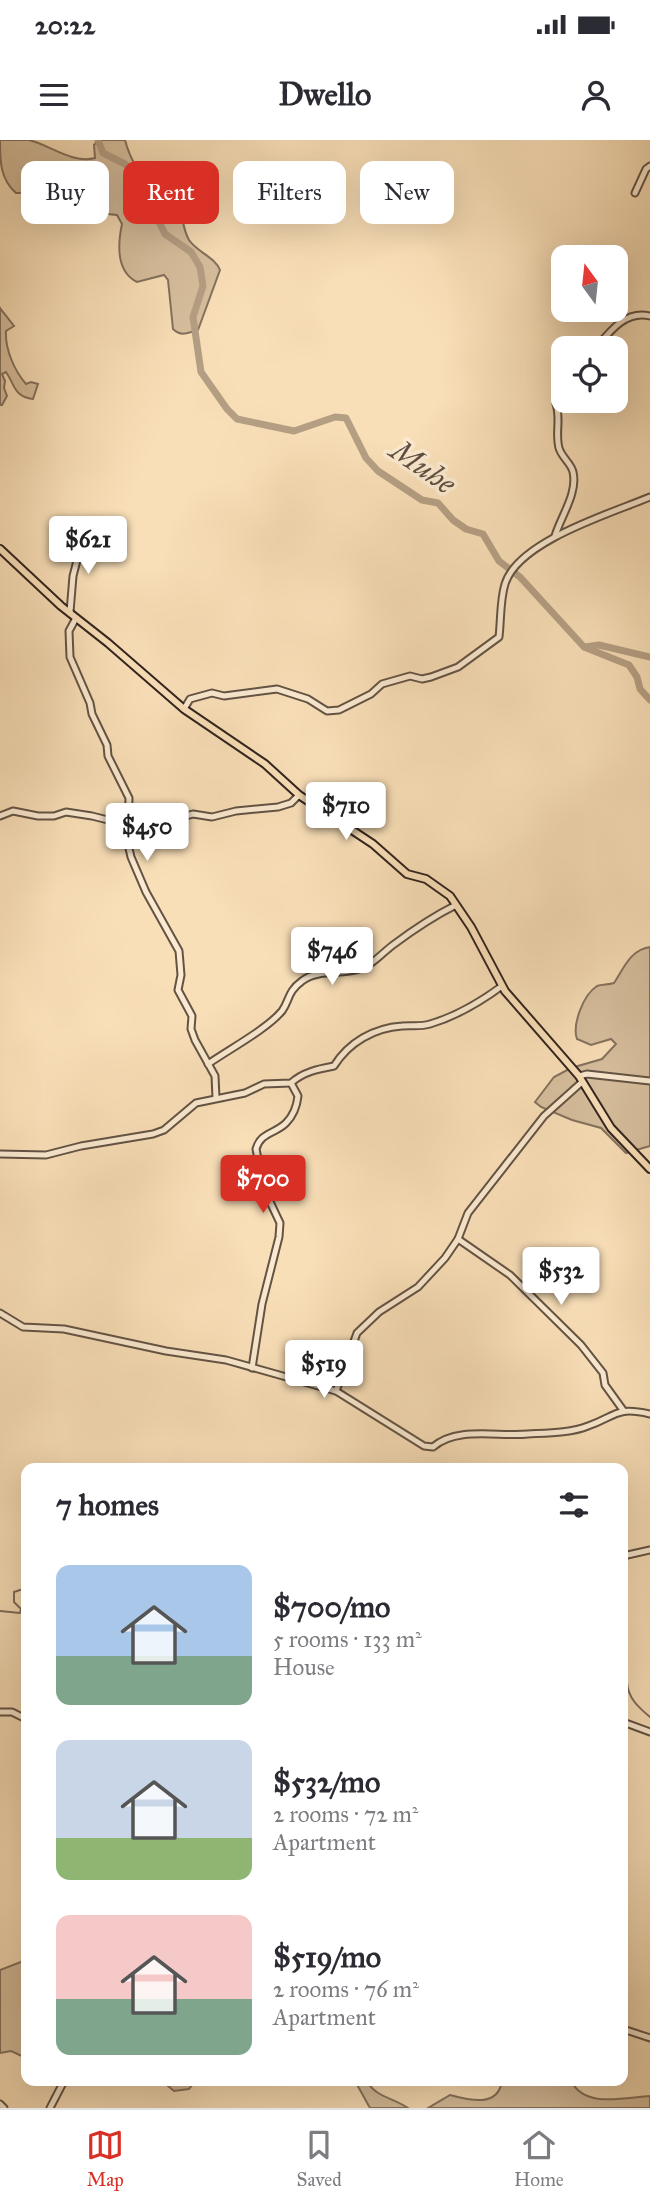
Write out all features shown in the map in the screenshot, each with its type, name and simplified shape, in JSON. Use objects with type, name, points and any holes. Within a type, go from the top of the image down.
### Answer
[{"type":"main road","points":[[0,549],[76,618],[108,642],[184,709],[265,764],[299,795],[373,844],[407,874],[426,879],[441,888],[471,927],[502,986],[581,1079],[611,1128],[650,1169]]},
{"type":"street","points":[[635,193],[650,166]]},
{"type":"street","points":[[606,336],[625,319],[638,314],[650,316]]},
{"type":"street","points":[[555,536],[575,484],[572,468],[563,458],[557,432],[559,413]]},
{"type":"street","points":[[184,709],[190,699],[212,693],[224,696],[277,690],[308,699],[327,711],[339,710],[371,694],[382,684],[410,676],[422,679],[431,677],[458,667],[499,637],[505,584],[513,570],[555,536],[650,497]]},
{"type":"street","points":[[70,612],[73,576],[85,533]]},
{"type":"street","points":[[76,618],[69,631],[70,657],[107,746],[108,756],[129,798],[128,844],[131,857],[146,892],[179,951],[181,975],[178,990],[192,1016],[191,1029],[215,1076],[216,1098]]},
{"type":"street","points":[[0,816],[13,811],[38,816],[66,813],[128,825],[158,824],[193,814],[212,817],[236,811],[278,807],[291,803],[299,795]]},
{"type":"street","points":[[208,1064],[272,1020],[284,1009],[287,997],[304,978],[355,971],[370,965],[391,946],[456,905]]},
{"type":"street","points":[[0,1154],[46,1155],[153,1134],[164,1130],[196,1103],[245,1093],[264,1084],[291,1083],[314,1070],[334,1066],[342,1053],[371,1033],[400,1026],[427,1025],[458,1014],[502,986]]},
{"type":"street","points":[[336,1391],[357,1333],[379,1312],[418,1287],[445,1258],[458,1239],[468,1213],[544,1116],[581,1079],[587,1074],[650,1081]]},
{"type":"street","points":[[252,1368],[255,1337],[280,1223],[264,1189],[256,1149],[262,1136],[285,1125],[290,1118],[298,1096],[291,1083]]},
{"type":"street","points":[[458,1239],[510,1275],[581,1345],[603,1373],[605,1385],[623,1410]]},
{"type":"street","points":[[0,1314],[23,1327],[64,1329],[166,1351],[226,1360],[336,1391],[424,1446],[433,1447],[441,1440],[453,1436],[526,1435],[580,1428],[623,1410],[650,1413]]},
{"type":"street","points":[[628,1555],[650,1550]]},
{"type":"street","points":[[0,1712],[12,1712],[21,1716]]},
{"type":"street","points":[[628,1724],[650,1732]]},
{"type":"street","points":[[628,2030],[650,2037]]},
{"type":"street","points":[[50,2108],[61,2086]]},
{"type":"street","points":[[0,2104],[4,2108]]},
{"type":"shaded area","points":[[0,140],[29,140],[70,156],[86,159],[95,158],[94,145],[99,140],[125,140],[133,161],[123,161],[123,224],[183,224],[189,240],[218,265],[220,270],[198,330],[182,334],[173,329],[168,280],[164,275],[137,282],[125,271],[119,248],[122,224],[117,215],[109,214],[109,161],[21,161],[21,193],[16,193],[4,176]]},
{"type":"shaded area","points":[[0,308],[14,326],[6,331],[7,345],[14,366],[26,384],[38,384],[33,399],[27,398],[16,390],[6,372],[2,374],[7,396],[2,405],[0,405]]},
{"type":"shaded area","points":[[650,947],[650,1146],[626,1153],[601,1128],[572,1120],[535,1102],[554,1077],[571,1068],[602,1059],[616,1044],[611,1039],[591,1045],[577,1039],[576,1026],[580,1011],[592,990],[597,986],[614,983],[632,956]]},
{"type":"shaded area","points":[[21,1962],[21,2056],[11,2051],[0,2053],[0,1970]]},
{"type":"shaded area","points":[[168,2086],[191,2086],[189,2089],[174,2091]]},
{"type":"shaded area","points":[[358,2086],[370,2086],[408,2108],[370,2108]]},
{"type":"shaded area","points":[[500,2086],[575,2086],[585,2095],[595,2098],[650,2096],[650,2108],[428,2108],[450,2095],[482,2100],[489,2099]]},
{"type":"waterway","name":"Muhe","points":[[98,140],[103,153],[125,164],[135,174],[165,234],[191,252],[200,267],[203,286],[193,317],[201,372],[227,409],[237,419],[294,431],[335,417],[346,418],[366,458],[378,471],[422,500],[438,503],[453,520],[466,529],[483,534],[499,561],[520,577],[584,647],[629,665],[637,677],[640,689],[650,700]]},
{"type":"waterway","points":[[585,647],[599,645],[650,657]]},
{"type":"waterway","points":[[21,1590],[14,1592],[14,1602],[21,1609]]},
{"type":"waterway","points":[[0,1611],[20,1613],[21,1609]]},
{"type":"waterway","points":[[628,1688],[638,1706],[650,1717]]}]
